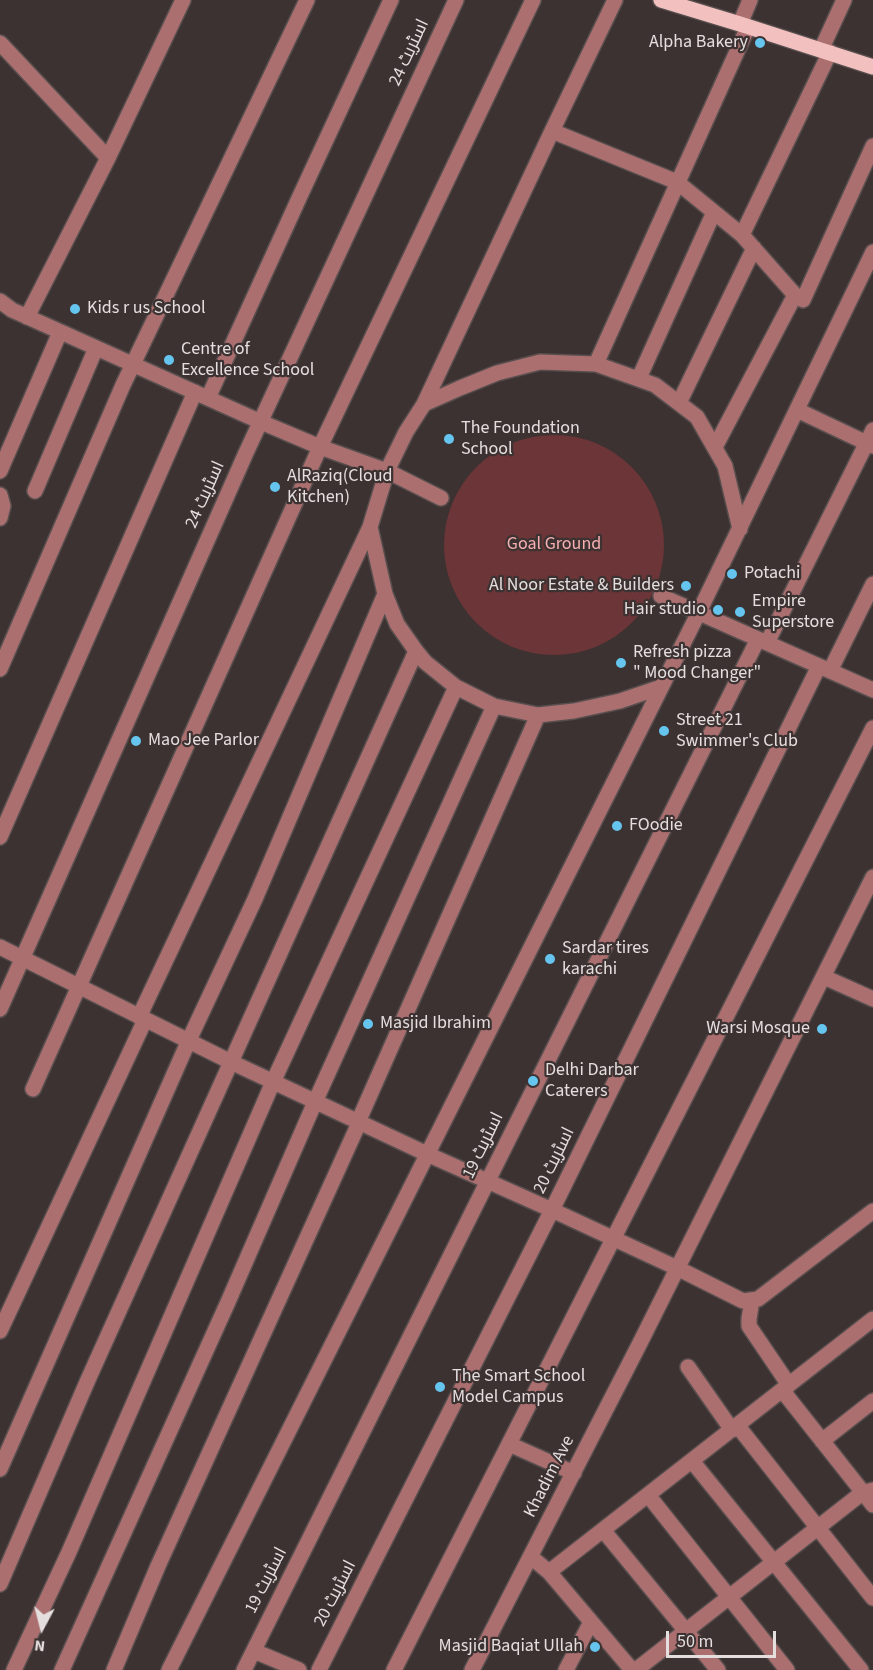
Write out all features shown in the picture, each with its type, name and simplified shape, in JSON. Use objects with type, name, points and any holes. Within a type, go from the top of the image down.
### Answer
[{"type":"main road","points":[[661,0],[697,5],[744,26],[873,67]]},
{"type":"street","points":[[27,317],[108,158],[183,0]]},
{"type":"street","points":[[0,669],[133,364],[307,0]]},
{"type":"street","points":[[0,837],[201,395],[305,185],[391,0]]},
{"type":"street","name":"اسٹریٹ 24","points":[[0,1009],[261,422],[456,0]]},
{"type":"street","points":[[33,1089],[320,447],[533,0]]},
{"type":"street","points":[[0,1331],[5,1307],[142,1019],[370,528],[387,471],[406,432],[424,404],[615,0]]},
{"type":"street","points":[[596,364],[744,26],[750,0]]},
{"type":"street","points":[[742,234],[825,51],[844,0]]},
{"type":"street","points":[[3,52],[108,158]]},
{"type":"street","points":[[552,131],[677,182],[742,234],[795,295],[803,300],[873,146]]},
{"type":"street","points":[[639,378],[714,212]]},
{"type":"street","points":[[679,403],[754,248]]},
{"type":"street","points":[[170,1670],[699,612],[873,252]]},
{"type":"street","points":[[715,447],[795,295]]},
{"type":"street","points":[[4,309],[27,317],[320,447],[387,471],[441,498]]},
{"type":"street","points":[[0,471],[60,332]]},
{"type":"street","points":[[35,491],[96,348]]},
{"type":"street","points":[[424,404],[497,373],[540,362],[596,364],[639,378],[655,385],[697,417],[725,466],[740,529]]},
{"type":"street","points":[[797,410],[871,440]]},
{"type":"street","name":"اسٹریٹ 19","points":[[244,1670],[488,1181],[762,641],[871,440]]},
{"type":"street","points":[[0,495],[3,506],[0,518]]},
{"type":"street","points":[[370,528],[385,594],[397,624],[425,662],[456,687],[494,706],[538,714],[574,711],[620,701],[661,687]]},
{"type":"street","name":"اسٹریٹ 20","points":[[319,1670],[825,668],[873,584]]},
{"type":"street","points":[[0,1469],[189,1040],[255,899],[385,594]]},
{"type":"street","points":[[662,596],[873,690]]},
{"type":"street","points":[[0,1584],[87,1382],[416,651]]},
{"type":"street","points":[[14,1670],[78,1530],[273,1082],[456,687]]},
{"type":"street","points":[[62,1670],[494,706]]},
{"type":"street","points":[[114,1670],[158,1566],[359,1122],[538,714]]},
{"type":"street","points":[[394,1670],[873,728]]},
{"type":"street","name":"Khadim Ave","points":[[472,1670],[574,1473],[824,976],[868,899],[873,877]]},
{"type":"street","points":[[0,947],[231,1062],[677,1268],[743,1301],[758,1299],[873,1211]]},
{"type":"street","points":[[824,976],[873,999]]},
{"type":"street","points":[[752,1300],[749,1326],[785,1388],[822,1441],[868,1491],[873,1505]]},
{"type":"street","points":[[549,1572],[873,1319]]},
{"type":"street","points":[[688,1367],[873,1598]]},
{"type":"street","points":[[822,1441],[873,1401]]},
{"type":"street","points":[[509,1444],[574,1473]]},
{"type":"street","points":[[692,1461],[861,1670]]},
{"type":"street","points":[[636,1670],[868,1491]]},
{"type":"street","points":[[648,1495],[787,1670]]},
{"type":"street","points":[[603,1530],[718,1670]]},
{"type":"street","points":[[531,1557],[549,1572],[632,1670]]},
{"type":"street","points":[[566,1670],[591,1622]]},
{"type":"street","points":[[254,1651],[299,1670]]},
{"type":"green space","name":"Goal Ground","points":[[554,435],[575,437],[606,448],[632,467],[651,493],[662,524],[664,545],[662,566],[651,597],[632,623],[606,642],[575,653],[554,655],[533,653],[502,642],[476,623],[457,597],[446,566],[444,545],[446,524],[457,493],[476,467],[502,448],[533,437]]},
{"type":"place","name":"Alpha Bakery","points":[[760,43]]},
{"type":"place","name":"Kids r us School","points":[[75,309]]},
{"type":"place","name":"Centre of Excellence School","points":[[169,360]]},
{"type":"place","name":"The Foundation School","points":[[449,439]]},
{"type":"place","name":"AlRaziq(Cloud Kitchen)","points":[[275,487]]},
{"type":"place","name":"Potachi","points":[[732,574]]},
{"type":"place","name":"Al Noor Estate & Builders","points":[[686,586]]},
{"type":"place","name":"Hair studio","points":[[718,610]]},
{"type":"place","name":"Empire Superstore","points":[[740,612]]},
{"type":"place","name":"Refresh pizza \" Mood Changer\"","points":[[621,663]]},
{"type":"place","name":"Street 21 Swimmer's Club","points":[[664,731]]},
{"type":"place","name":"Mao Jee Parlor","points":[[136,741]]},
{"type":"place","name":"FOodie","points":[[617,826]]},
{"type":"place","name":"Sardar tires karachi","points":[[550,959]]},
{"type":"place","name":"Masjid Ibrahim","points":[[368,1024]]},
{"type":"place","name":"Warsi Mosque","points":[[822,1029]]},
{"type":"place","name":"Delhi Darbar Caterers","points":[[533,1081]]},
{"type":"place","name":"The Smart School Model Campus","points":[[440,1387]]},
{"type":"place","name":"Masjid Baqiat Ullah","points":[[595,1647]]}]
